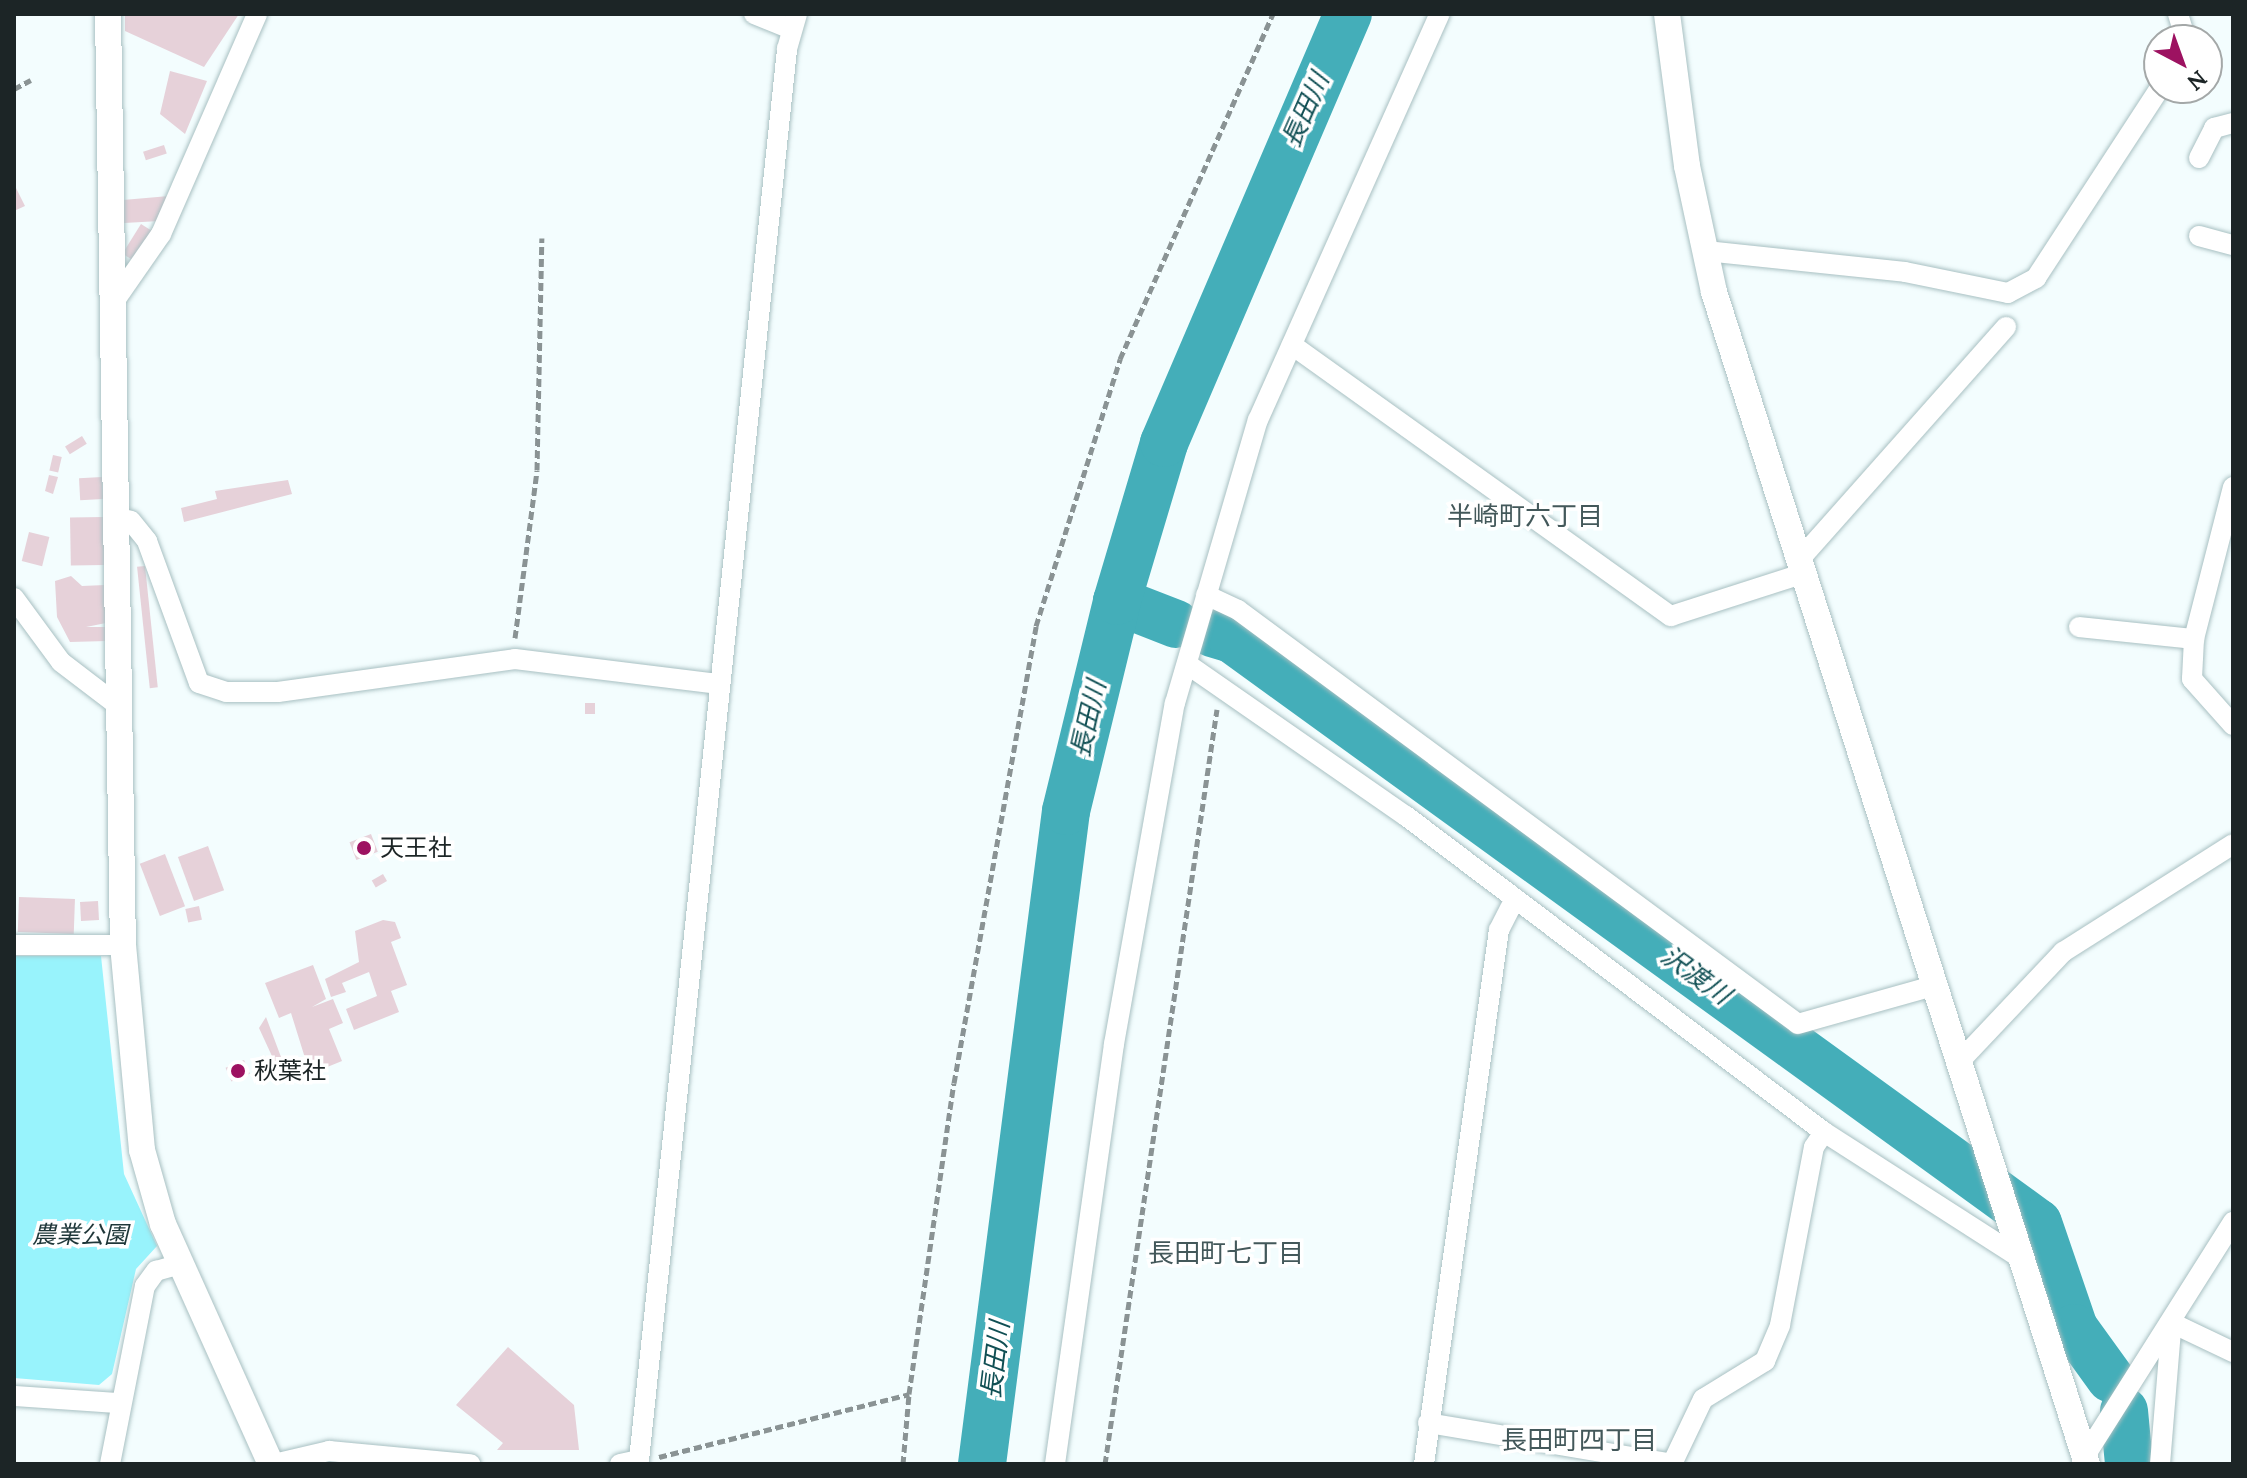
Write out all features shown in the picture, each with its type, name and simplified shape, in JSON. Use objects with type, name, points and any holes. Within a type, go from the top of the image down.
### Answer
[{"type":"street","points":[[108,14],[109,309],[123,945],[142,1150],[180,1264],[272,1464],[329,1451],[470,1464]]},
{"type":"street","points":[[109,309],[161,234],[257,14]]},
{"type":"street","points":[[629,1462],[794,21],[754,14]]},
{"type":"street","points":[[1055,1464],[1114,1044],[1187,664],[1258,420],[1440,14]]},
{"type":"street","points":[[1667,14],[1706,251],[2004,1216],[2086,1460]]},
{"type":"street","points":[[1706,251],[1905,272],[2008,293],[2036,278],[2150,104]]},
{"type":"street","points":[[2199,158],[2214,128],[2233,123]]},
{"type":"street","points":[[2199,236],[2233,245]]},
{"type":"street","points":[[1292,345],[1671,616],[1803,566],[2006,327]]},
{"type":"street","points":[[2233,487],[2194,639],[2192,679],[2233,725]]},
{"type":"street","points":[[114,517],[131,521],[147,541],[199,683],[278,692],[515,659],[719,684]]},
{"type":"street","points":[[1206,595],[1238,610],[1798,1024],[1933,986]]},
{"type":"street","points":[[14,598],[81,683],[116,704]]},
{"type":"street","points":[[2079,627],[2194,639]]},
{"type":"street","points":[[1187,664],[1218,680],[1719,1045],[1824,1132],[2017,1256]]},
{"type":"street","points":[[1958,1063],[2063,952],[2233,844]]},
{"type":"street","points":[[1424,1464],[1499,930],[1515,899]]},
{"type":"street","points":[[14,945],[123,945]]},
{"type":"street","points":[[1428,1423],[1673,1464],[1703,1399],[1765,1361],[1780,1325],[1814,1147],[1824,1132]]},
{"type":"street","points":[[2086,1460],[2233,1222]]},
{"type":"street","points":[[110,1464],[118,1403],[145,1286],[156,1271],[180,1264]]},
{"type":"street","points":[[2172,1323],[2233,1352]]},
{"type":"street","points":[[2160,1464],[2172,1323]]},
{"type":"street","points":[[14,1396],[118,1403]]},
{"type":"path","points":[[903,1464],[909,1394],[954,1083],[1036,626],[1120,359],[1273,14]]},
{"type":"path","points":[[14,89],[31,80]]},
{"type":"path","points":[[515,659],[537,470],[542,238]]},
{"type":"path","points":[[1105,1464],[1212,764],[1218,680]]},
{"type":"path","points":[[629,1462],[909,1394]]},
{"type":"green space","name":"農業公園","points":[[14,956],[101,956],[124,1174],[157,1246],[136,1269],[112,1374],[99,1385],[14,1378]]},
{"type":"building","points":[[125,14],[239,14],[204,67],[125,31]]},
{"type":"building","points":[[170,71],[207,81],[185,134],[160,114]]},
{"type":"building","points":[[164,145],[167,154],[146,160],[143,152]]},
{"type":"building","points":[[14,184],[25,206],[14,211]]},
{"type":"building","points":[[169,196],[160,221],[124,223],[123,200]]},
{"type":"building","points":[[141,224],[152,231],[133,261],[122,254]]},
{"type":"building","points":[[82,436],[87,444],[70,454],[65,447]]},
{"type":"building","points":[[53,455],[62,457],[58,473],[49,471]]},
{"type":"building","points":[[49,475],[58,477],[53,494],[45,491]]},
{"type":"building","points":[[102,477],[103,499],[80,500],[79,478]]},
{"type":"building","points":[[288,480],[292,494],[184,522],[181,508],[217,499],[215,491]]},
{"type":"building","points":[[104,517],[105,565],[71,566],[70,518]]},
{"type":"building","points":[[29,532],[49,537],[42,566],[22,561]]},
{"type":"building","points":[[145,566],[158,687],[150,688],[137,567]]},
{"type":"building","points":[[71,576],[82,586],[105,585],[106,623],[86,627],[107,627],[107,641],[70,642],[57,617],[55,581]]},
{"type":"building","points":[[585,703],[595,703],[595,714],[585,714]]},
{"type":"building","name":"天王社","points":[[371,834],[378,852],[356,860],[350,842]]},
{"type":"building","points":[[208,846],[224,890],[194,901],[178,857]]},
{"type":"building","points":[[165,854],[185,906],[160,916],[140,864]]},
{"type":"building","points":[[383,874],[387,881],[376,887],[372,881]]},
{"type":"building","points":[[19,897],[75,899],[74,934],[18,932]]},
{"type":"building","points":[[98,901],[99,920],[81,921],[80,902]]},
{"type":"building","points":[[199,906],[202,920],[188,923],[185,909]]},
{"type":"building","points":[[383,920],[395,922],[401,938],[391,942],[407,985],[391,991],[399,1012],[354,1030],[346,1009],[377,996],[369,972],[342,983],[346,992],[331,997],[325,979],[359,962],[355,931]]},
{"type":"building","points":[[313,965],[326,999],[312,1007],[333,999],[343,1023],[329,1029],[342,1061],[310,1074],[291,1013],[279,1018],[265,983]]},
{"type":"building","points":[[266,1017],[284,1065],[277,1067],[259,1028]]},
{"type":"building","name":"秋葉社","points":[[244,1060],[250,1074],[231,1082],[226,1068]]},
{"type":"building","points":[[508,1347],[574,1405],[579,1450],[497,1450],[503,1443],[456,1405]]},
{"type":"waterway","name":"長田川","points":[[982,1464],[1066,811],[1117,601],[1164,443],[1348,14]]},
{"type":"waterway","name":"沢渡川","points":[[1117,601],[1176,624]]},
{"type":"waterway","name":"沢渡川","points":[[1212,633],[1232,639],[2038,1223],[2074,1328],[2110,1378]]},
{"type":"waterway","name":"沢渡川","points":[[2124,1411],[2129,1464]]},
{"type":"place","name":"天王社","points":[[364,848]]},
{"type":"place","name":"秋葉社","points":[[238,1071]]},
{"type":"district","name":"半崎町六丁目","points":[[1525,516]]},
{"type":"district","name":"長田町七丁目","points":[[1226,1253]]},
{"type":"district","name":"長田町四丁目","points":[[1579,1440]]}]
